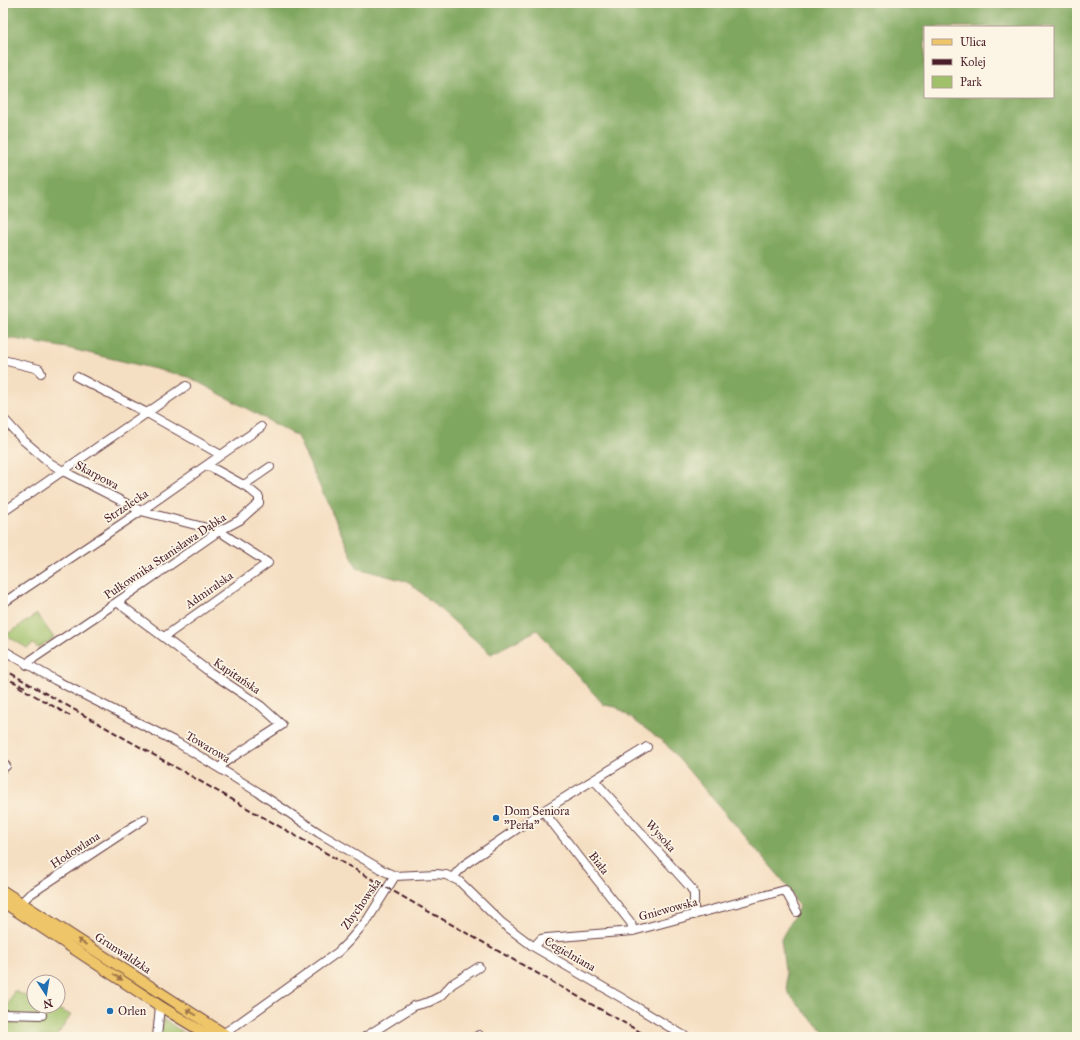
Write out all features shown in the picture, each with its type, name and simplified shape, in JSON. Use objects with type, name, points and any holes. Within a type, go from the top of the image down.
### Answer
[{"type":"main road","name":"Grunwaldzka","points":[[3,891],[227,1035]]},
{"type":"main road","name":"Grunwaldzka","points":[[3,902],[160,1006],[211,1037]]},
{"type":"street","points":[[3,360],[39,369],[41,373]]},
{"type":"street","points":[[78,377],[147,413],[221,455]]},
{"type":"street","points":[[3,512],[186,386]]},
{"type":"street","name":"Skarpowa","points":[[3,418],[23,440],[50,463],[63,471],[140,511],[219,531],[268,563]]},
{"type":"street","name":"Strzelecka","points":[[3,603],[140,511],[261,427]]},
{"type":"street","name":"Pułkownika Stanisława Dąbka","points":[[27,665],[31,660],[219,531],[240,520],[259,504],[259,497],[244,485],[206,465]]},
{"type":"street","points":[[244,485],[270,467]]},
{"type":"street","name":"Admiralska","points":[[164,637],[268,563]]},
{"type":"street","name":"Kapitańska","points":[[117,602],[207,670],[261,706],[282,725],[225,762],[220,768]]},
{"type":"street","name":"Towarowa","points":[[3,650],[27,665],[142,723],[220,768],[319,834],[395,876]]},
{"type":"street","points":[[453,878],[464,866],[542,811],[647,747]]},
{"type":"street","name":"Wysoka","points":[[594,780],[691,888],[694,894],[694,915]]},
{"type":"street","name":"Biała","points":[[542,811],[631,923],[633,931]]},
{"type":"street","name":"Hodowlana","points":[[21,903],[29,895],[144,820]]},
{"type":"street","name":"Zbychowska","points":[[211,1037],[227,1035],[338,952],[362,927],[395,876],[436,874],[453,878]]},
{"type":"street","name":"Cegielniana","points":[[453,878],[459,881],[502,923],[534,947],[686,1037]]},
{"type":"street","name":"Gniewowska","points":[[534,947],[541,939],[547,938],[633,931],[785,890],[797,912]]},
{"type":"street","points":[[366,1037],[414,1006],[430,1002],[441,996],[452,984],[479,967]]},
{"type":"street","points":[[157,1037],[160,1006]]},
{"type":"street","points":[[3,1014],[42,1015]]},
{"type":"green space","points":[[3,3],[1077,3],[1077,1037],[833,1037],[827,1034],[810,1018],[788,993],[781,939],[799,907],[785,883],[665,743],[616,707],[604,705],[537,630],[491,654],[409,582],[357,568],[297,436],[189,377],[67,348],[3,337]]},
{"type":"green space","points":[[37,614],[54,638],[38,648],[33,644],[27,648],[6,635]]},
{"type":"green space","points":[[14,991],[26,996],[26,1014],[66,1014],[66,1013],[71,1015],[56,1037],[3,1037],[3,1007],[8,1005]]},
{"type":"green space","points":[[162,1018],[190,1037],[160,1037]]},
{"type":"railway","points":[[3,669],[649,1037]]},
{"type":"railway","points":[[3,677],[25,687]]},
{"type":"railway","points":[[18,686],[70,716]]},
{"type":"place","name":"Dom Seniora \"Perła\"","points":[[496,818]]},
{"type":"place","name":"Orlen","points":[[110,1011]]}]
